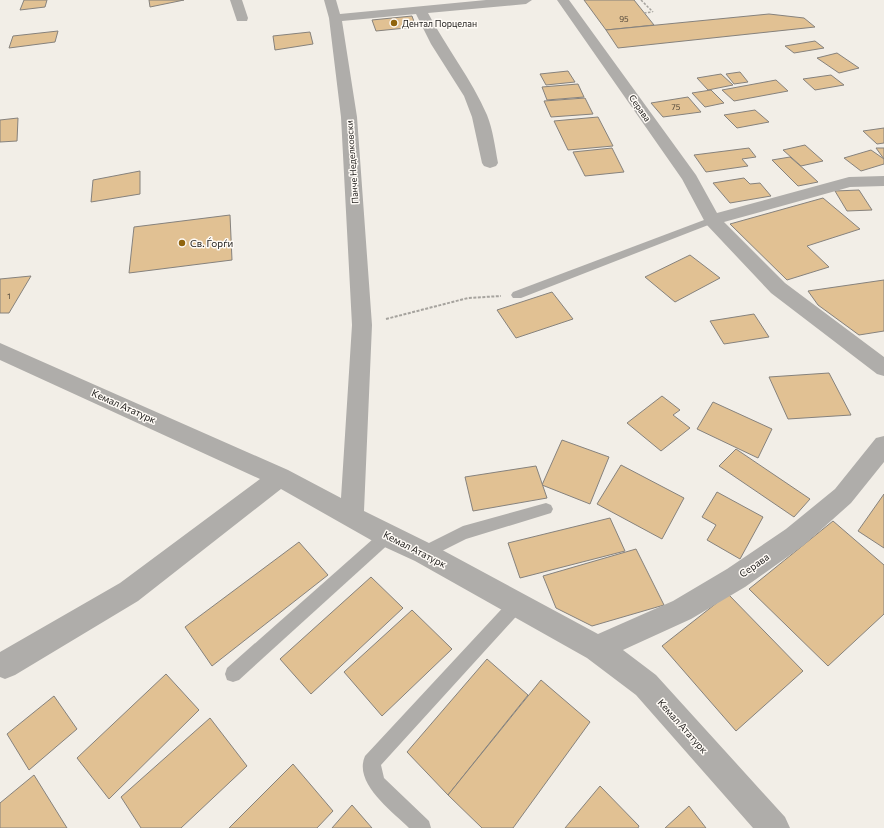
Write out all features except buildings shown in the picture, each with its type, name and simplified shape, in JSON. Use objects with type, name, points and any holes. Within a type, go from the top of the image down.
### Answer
[{"type":"street","points":[[236,0],[242,18]]},
{"type":"street","name":"Панче Неделковски","points":[[330,0],[335,18],[349,117],[362,325],[352,516]]},
{"type":"street","points":[[335,18],[526,0]]},
{"type":"street","name":"Серава","points":[[563,0],[690,179],[712,220],[778,288],[884,368]]},
{"type":"street","points":[[420,10],[438,44],[471,96],[480,117],[490,164]]},
{"type":"street","points":[[712,220],[849,182],[884,180]]},
{"type":"street","name":"Кемал Ататурк","points":[[0,351],[280,477],[387,536],[424,553],[597,648],[646,685],[774,828]]},
{"type":"street","name":"Серава","points":[[597,648],[682,610],[736,578],[795,537],[843,496],[884,445]]},
{"type":"street","points":[[6,665],[129,592],[280,477]]},
{"type":"lane","points":[[517,295],[712,220]]},
{"type":"lane","points":[[424,553],[463,533],[546,509]]},
{"type":"lane","points":[[233,674],[387,536]]},
{"type":"lane","points":[[422,828],[376,783],[371,762],[517,604]]},
{"type":"path","points":[[641,0],[653,12],[644,13]]},
{"type":"path","points":[[362,325],[468,298],[517,295]]},
{"type":"place","name":"Дентал Порцелан","points":[[394,23]]},
{"type":"place","name":"Св. Ѓорѓи","points":[[182,243]]}]
